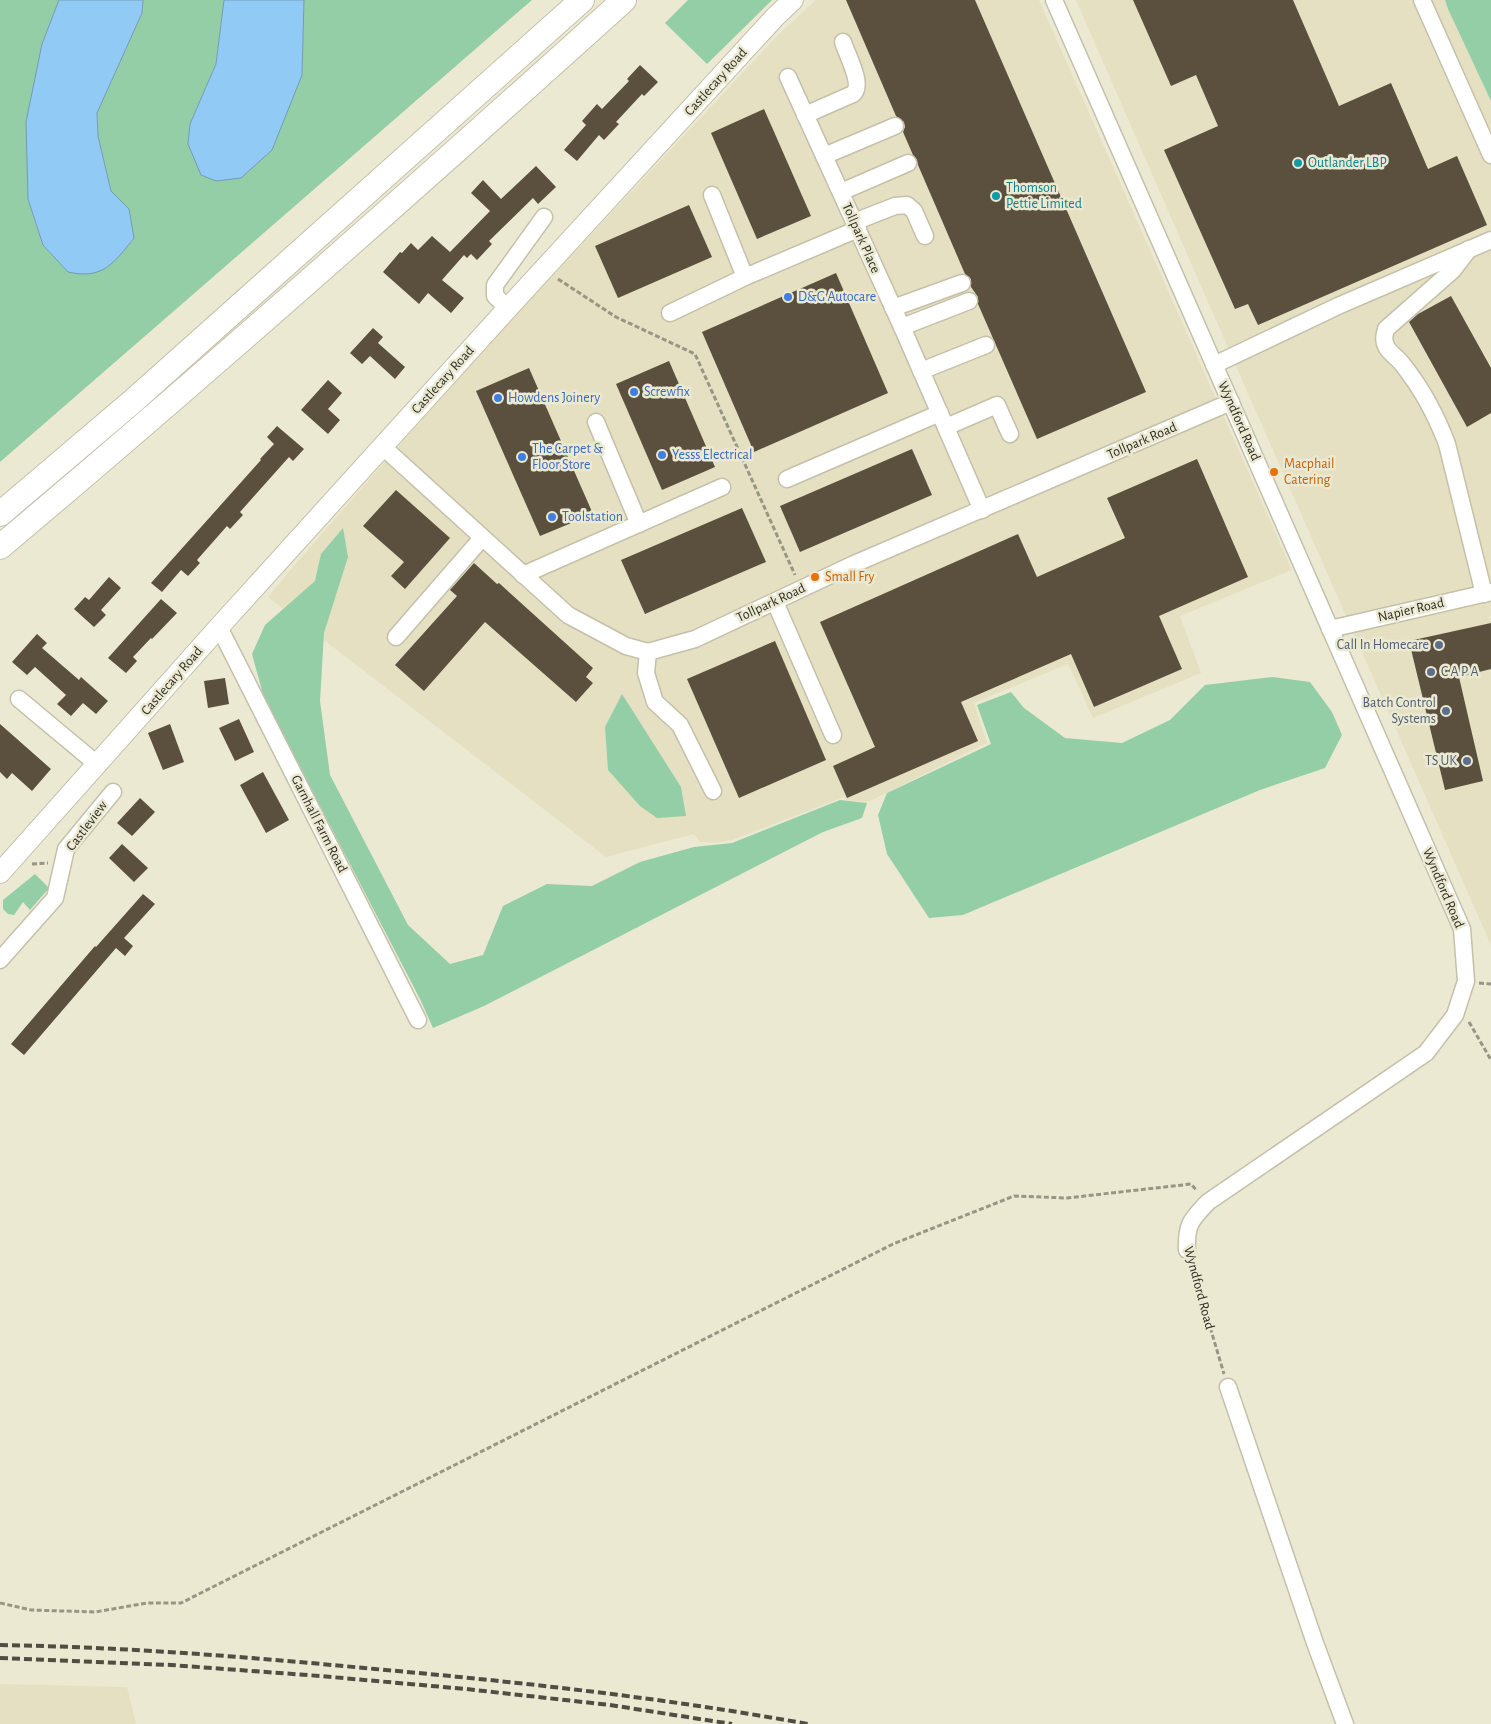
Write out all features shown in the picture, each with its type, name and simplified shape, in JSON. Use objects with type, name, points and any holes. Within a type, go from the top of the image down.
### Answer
[{"type":"highway","points":[[0,514],[139,396],[582,0]]},
{"type":"highway","points":[[0,547],[96,467],[390,212],[624,0]]},
{"type":"main road","name":"Castlecary Road","points":[[0,873],[219,627],[508,308],[775,17],[793,0]]},
{"type":"street","name":"Wyndford Road","points":[[1054,0],[1462,928],[1466,981],[1455,1015],[1426,1053],[1208,1202],[1191,1220],[1186,1236],[1187,1250]]},
{"type":"street","points":[[1422,0],[1491,155]]},
{"type":"street","points":[[805,115],[853,94],[857,90],[857,80],[842,42]]},
{"type":"street","name":"Tollpark Place","points":[[788,77],[922,371],[982,510]]},
{"type":"street","points":[[824,156],[895,126]]},
{"type":"street","points":[[841,192],[908,163]]},
{"type":"street","points":[[712,195],[745,277]]},
{"type":"street","points":[[670,313],[895,206],[908,205],[914,211],[925,236]]},
{"type":"street","points":[[508,308],[495,296],[495,285],[544,217]]},
{"type":"street","points":[[1214,365],[1338,306],[1491,240]]},
{"type":"street","points":[[1469,250],[1453,270],[1386,329],[1384,338],[1387,348],[1402,363],[1424,393],[1439,422],[1447,444],[1488,593]]},
{"type":"street","points":[[893,308],[962,283]]},
{"type":"street","points":[[902,327],[969,301]]},
{"type":"street","points":[[922,371],[986,345]]},
{"type":"street","name":"Tollpark Road","points":[[648,652],[695,640],[854,564],[1231,402]]},
{"type":"street","points":[[788,479],[943,420],[997,405],[1010,434]]},
{"type":"street","points":[[596,422],[639,524]]},
{"type":"street","points":[[383,447],[568,615],[626,646],[648,652],[646,673],[655,702],[680,725],[712,791]]},
{"type":"street","points":[[522,574],[722,487]]},
{"type":"street","points":[[396,637],[482,538]]},
{"type":"street","name":"Napier Road","points":[[1330,628],[1488,593]]},
{"type":"street","points":[[775,602],[833,735]]},
{"type":"street","name":"Garnhall Farm Road","points":[[219,627],[418,1020]]},
{"type":"street","points":[[19,700],[98,765]]},
{"type":"street","name":"Castleview","points":[[0,960],[55,898],[66,849],[113,792]]},
{"type":"street","points":[[1228,1387],[1315,1644],[1345,1724]]},
{"type":"path","points":[[544,270],[616,317],[695,354],[802,589]]},
{"type":"path","points":[[1459,1004],[1491,1060]]},
{"type":"path","points":[[0,1603],[31,1610],[95,1612],[147,1603],[181,1603],[893,1244],[1014,1196],[1067,1198],[1190,1184],[1208,1202]]},
{"type":"path","name":"Wyndford Road","points":[[1187,1250],[1228,1387]]},
{"type":"shaded area","points":[[816,0],[1039,0],[1292,570],[1180,616],[1201,673],[1093,718],[1068,664],[974,703],[987,743],[868,802],[846,800],[844,797],[732,840],[712,843],[700,842],[694,834],[606,857],[268,597],[482,351],[777,36]]},
{"type":"shaded area","points":[[1076,0],[1491,0],[1491,945],[1247,391]]},
{"type":"shaded area","points":[[0,1684],[127,1687],[136,1724],[0,1724]]},
{"type":"green space","points":[[0,0],[59,0],[42,44],[28,199],[43,245],[68,272],[129,209],[111,191],[98,136],[97,113],[142,13],[143,0],[224,0],[216,64],[190,124],[302,75],[304,0],[532,0],[0,462]]},
{"type":"green space","points":[[688,0],[772,0],[707,64],[665,23]]},
{"type":"green space","points":[[1445,0],[1491,0],[1491,101],[1448,9]]},
{"type":"green space","points":[[343,528],[348,557],[324,633],[320,701],[330,775],[408,925],[450,964],[483,955],[503,906],[547,884],[592,886],[640,862],[694,847],[732,843],[840,800],[867,803],[862,818],[823,832],[484,1006],[433,1028],[420,999],[264,698],[252,654],[265,625],[315,581],[321,554]]},
{"type":"green space","points":[[1273,677],[1310,682],[1332,712],[1342,735],[1325,768],[1260,790],[963,915],[929,918],[887,854],[878,815],[887,793],[991,744],[977,705],[1011,692],[1024,708],[1065,738],[1122,743],[1170,720],[1205,685]]},
{"type":"green space","points":[[622,694],[681,787],[686,816],[657,818],[640,806],[608,770],[605,727]]},
{"type":"green space","points":[[35,874],[49,888],[30,910],[23,902],[14,915],[8,914],[3,909],[3,900]]},
{"type":"water","points":[[59,0],[143,0],[142,13],[97,113],[98,136],[111,191],[129,209],[134,238],[114,262],[90,274],[68,272],[43,245],[28,199],[26,122],[42,44]]},
{"type":"water","points":[[224,0],[304,0],[302,75],[272,150],[241,178],[216,181],[201,175],[188,144],[190,124],[216,64]]},
{"type":"building","name":"Thomson Pettie Limited","points":[[846,0],[975,0],[1146,392],[1037,439],[978,304],[978,297],[971,287],[971,279],[965,274],[917,160],[903,132],[904,122],[896,116]]},
{"type":"building","name":"Outlander LBP","points":[[1133,0],[1293,0],[1339,106],[1391,83],[1428,169],[1457,156],[1487,225],[1258,325],[1248,304],[1235,309],[1164,150],[1218,126],[1196,75],[1171,86]]},
{"type":"building","points":[[640,65],[658,82],[644,96],[642,94],[616,122],[619,124],[604,140],[599,135],[577,161],[564,150],[586,125],[582,121],[597,104],[602,109],[629,81],[627,79]]},
{"type":"building","points":[[764,109],[811,216],[757,239],[711,133]]},
{"type":"building","points":[[536,166],[556,187],[538,204],[533,198],[489,241],[492,244],[477,260],[471,254],[467,258],[464,255],[442,280],[464,298],[451,313],[428,293],[419,304],[383,272],[400,252],[402,253],[411,243],[418,250],[432,236],[450,252],[490,211],[471,193],[483,180],[501,199]]},
{"type":"building","points":[[689,205],[712,257],[618,298],[595,246]]},
{"type":"building","points":[[836,273],[888,393],[754,452],[702,332]]},
{"type":"building","points":[[1451,296],[1491,368],[1491,413],[1467,427],[1409,322],[1418,314]]},
{"type":"building","points":[[373,328],[383,337],[378,343],[405,367],[395,379],[370,356],[362,364],[350,353]]},
{"type":"building","points":[[669,361],[715,467],[662,490],[616,384]]},
{"type":"building","points":[[529,368],[593,514],[540,536],[476,391]]},
{"type":"building","points":[[328,380],[342,393],[328,409],[340,420],[328,434],[301,410]]},
{"type":"building","points":[[277,426],[304,449],[293,461],[289,457],[240,512],[243,515],[230,529],[227,526],[197,560],[200,563],[188,576],[181,570],[162,592],[151,583],[274,444],[267,437]]},
{"type":"building","points":[[912,449],[932,495],[800,552],[780,506]]},
{"type":"building","points":[[1197,459],[1248,577],[1159,616],[1182,669],[1094,707],[1071,654],[961,702],[978,741],[847,798],[833,766],[875,747],[820,622],[1018,534],[1037,577],[1125,538],[1107,498]]},
{"type":"building","points":[[396,490],[450,538],[405,589],[391,576],[404,562],[363,526]]},
{"type":"building","points":[[742,508],[766,562],[645,614],[621,560]]},
{"type":"building","points":[[474,563],[497,584],[499,583],[593,668],[586,677],[593,683],[576,702],[485,622],[424,691],[395,665],[457,596],[450,590]]},
{"type":"building","points":[[109,577],[121,588],[101,610],[106,615],[94,627],[74,609],[85,597],[89,600]]},
{"type":"building","points":[[161,599],[177,613],[133,657],[137,661],[126,673],[108,658]]},
{"type":"building","points":[[1491,623],[1491,669],[1459,677],[1483,781],[1445,790],[1409,641]]},
{"type":"building","points":[[37,634],[47,643],[42,648],[79,680],[81,677],[108,701],[96,714],[83,703],[71,716],[57,704],[66,695],[35,667],[27,675],[12,662]]},
{"type":"building","points":[[775,641],[826,760],[739,798],[687,679]]},
{"type":"building","points":[[225,678],[229,704],[208,708],[204,681]]},
{"type":"building","points":[[239,719],[254,752],[235,761],[219,728]]},
{"type":"building","points":[[0,724],[51,769],[32,791],[12,773],[7,779],[0,772]]},
{"type":"building","points":[[170,724],[184,762],[163,770],[148,733]]},
{"type":"building","points":[[263,772],[289,820],[266,833],[240,785]]},
{"type":"building","points":[[140,798],[155,812],[132,836],[117,823]]},
{"type":"building","points":[[122,844],[148,868],[134,882],[109,858]]},
{"type":"building","points":[[143,894],[155,904],[124,938],[133,946],[125,956],[116,948],[24,1055],[11,1044],[95,946]]},
{"type":"railway","points":[[0,1645],[188,1653],[429,1674],[538,1685],[700,1706],[808,1724]]},
{"type":"railway","points":[[0,1658],[171,1665],[466,1689],[610,1705],[732,1724]]},
{"type":"place","name":"Outlander LBP","points":[[1298,163]]},
{"type":"place","name":"Thomson Pettie Limited","points":[[996,196]]},
{"type":"place","name":"D&G Autocare","points":[[788,297]]},
{"type":"place","name":"Screwfix","points":[[634,392]]},
{"type":"place","name":"Howdens Joinery","points":[[498,398]]},
{"type":"place","name":"Yesss Electrical","points":[[662,455]]},
{"type":"place","name":"The Carpet & Floor Store","points":[[522,457]]},
{"type":"place","name":"Macphail Catering","points":[[1274,472]]},
{"type":"place","name":"Toolstation","points":[[552,517]]},
{"type":"place","name":"Small Fry","points":[[815,577]]},
{"type":"place","name":"Call In Homecare","points":[[1439,645]]},
{"type":"place","name":"C A P A","points":[[1431,672]]},
{"type":"place","name":"Batch Control Systems","points":[[1446,711]]},
{"type":"place","name":"TS UK","points":[[1467,761]]}]
